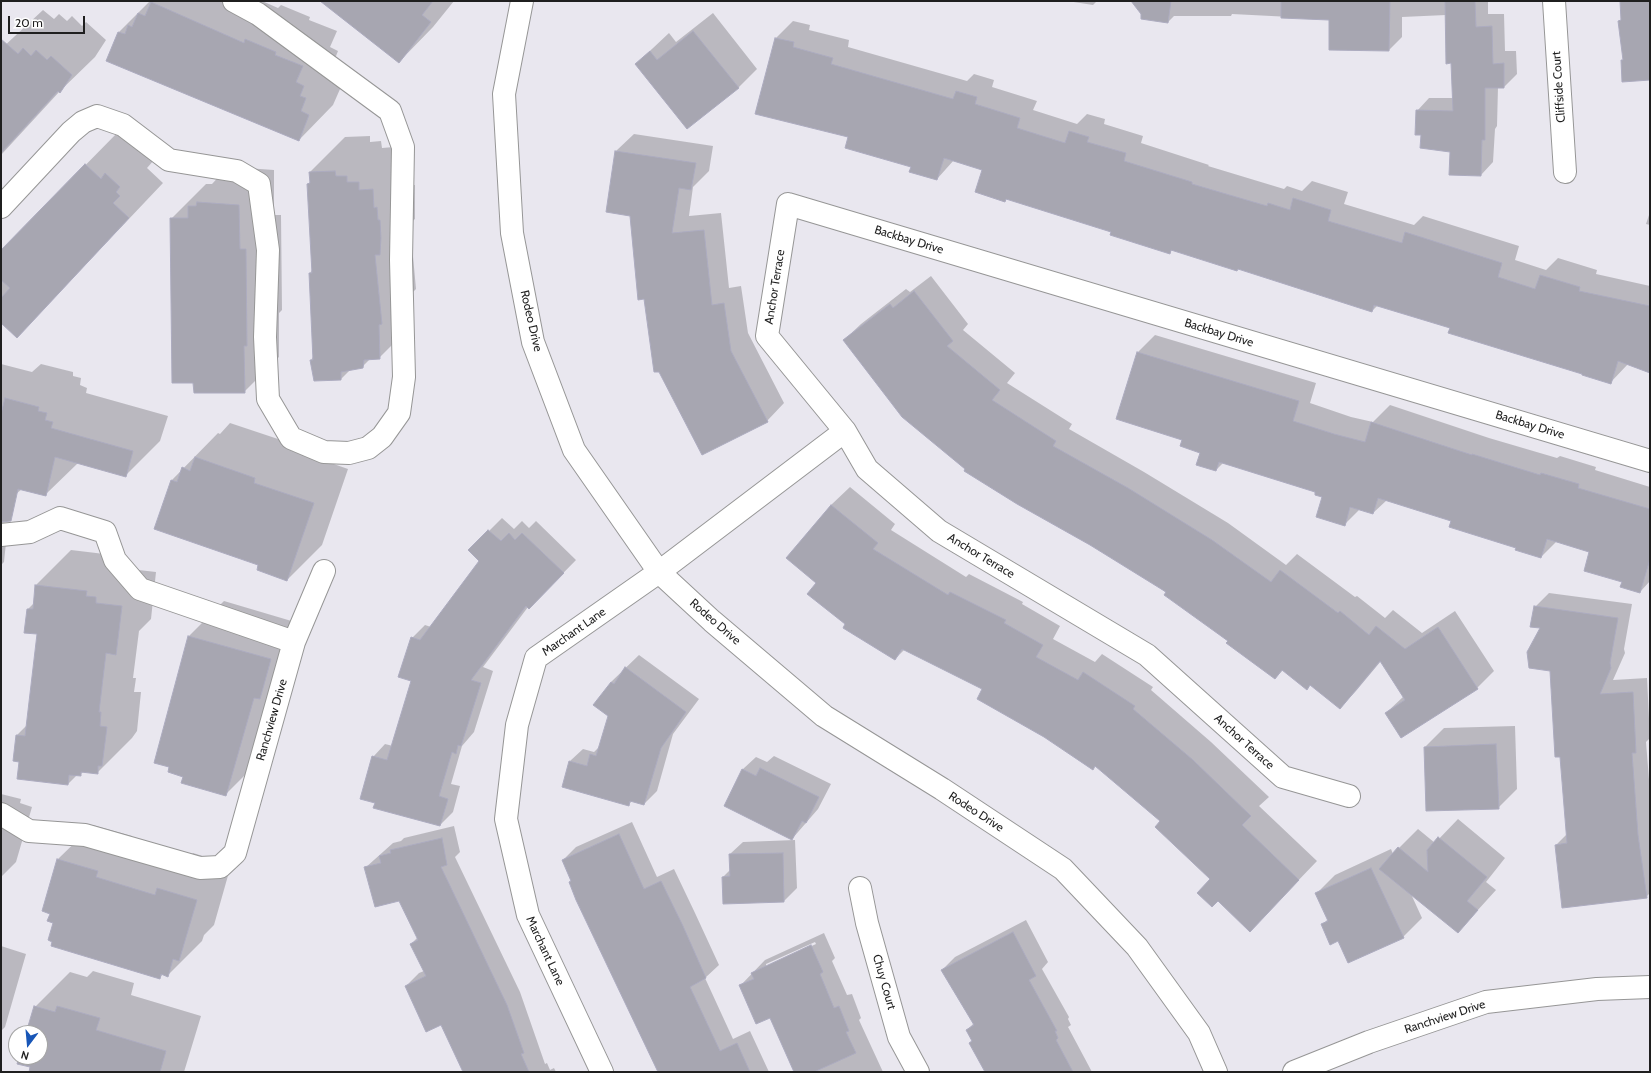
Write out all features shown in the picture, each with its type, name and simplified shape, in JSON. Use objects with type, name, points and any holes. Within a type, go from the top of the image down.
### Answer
[{"type":"street","points":[[1,207],[71,132],[83,122],[97,116],[123,125],[169,160],[237,171],[258,184],[268,250],[265,337],[268,399],[290,438],[324,452],[349,453],[368,448],[382,437],[399,413],[404,376],[401,260],[403,148],[390,111],[258,14],[234,1]]},
{"type":"street","name":"Rodeo Drive","points":[[522,1],[504,94],[512,233],[533,342],[574,450],[659,572],[712,621],[824,716],[942,789],[1063,869],[1137,947],[1199,1033],[1216,1072]]},
{"type":"street","name":"Cliffside Court","points":[[1554,1],[1565,172]]},
{"type":"street","name":"Anchor Terrace","points":[[788,204],[767,336],[845,431],[867,469],[938,531],[1147,655],[1283,776],[1348,796]]},
{"type":"street","name":"Backbay Drive","points":[[788,204],[1650,461]]},
{"type":"street","name":"Marchant Lane","points":[[602,1072],[528,915],[506,819],[516,733],[536,658],[659,572],[845,431]]},
{"type":"street","points":[[1,535],[30,532],[60,518],[105,532],[115,560],[140,589],[294,642]]},
{"type":"street","name":"Ranchview Drive","points":[[1,814],[29,832],[85,835],[200,868],[220,867],[235,853],[294,642],[324,571]]},
{"type":"street","name":"Chuy Court","points":[[860,888],[867,923],[899,1037],[918,1072]]},
{"type":"street","name":"Ranchview Drive","points":[[1294,1072],[1369,1042],[1486,1002],[1597,989],[1650,987]]},
{"type":"building","points":[[320,1],[433,1],[422,15],[431,22],[399,63]]},
{"type":"building","points":[[1131,1],[1171,1],[1168,23],[1141,19],[1141,14]]},
{"type":"building","points":[[1281,1],[1390,1],[1389,51],[1329,50],[1329,20],[1281,18]]},
{"type":"building","points":[[1445,1],[1475,1],[1476,27],[1492,26],[1493,64],[1504,63],[1504,88],[1485,88],[1485,140],[1482,140],[1481,176],[1449,175],[1450,152],[1420,148],[1421,135],[1415,135],[1416,110],[1453,111],[1451,63],[1446,64]]},
{"type":"building","points":[[1620,1],[1650,1],[1650,80],[1622,82],[1621,60],[1623,60],[1618,21],[1621,20]]},
{"type":"building","points":[[151,2],[244,43],[245,39],[276,52],[275,55],[303,66],[296,82],[304,86],[300,96],[306,98],[301,111],[309,115],[299,141],[106,61],[118,32],[125,34],[128,25],[132,27],[138,13],[145,16]]},
{"type":"building","points":[[693,31],[739,88],[687,129],[635,64],[650,51],[657,60]]},
{"type":"building","points":[[775,38],[794,42],[793,47],[833,58],[831,64],[953,99],[956,91],[977,97],[975,104],[1020,118],[1017,128],[1065,143],[1069,131],[1089,137],[1087,142],[1126,153],[1124,161],[1192,182],[1192,184],[1267,206],[1268,203],[1290,210],[1293,198],[1331,210],[1328,221],[1402,243],[1405,232],[1502,263],[1498,277],[1535,289],[1540,275],[1580,287],[1579,291],[1650,306],[1650,373],[1618,361],[1611,384],[1448,333],[1450,328],[1374,305],[1372,312],[1238,269],[1237,271],[1171,250],[1170,254],[1110,235],[1111,232],[1006,199],[1005,202],[975,192],[982,170],[944,158],[937,180],[909,172],[911,167],[845,148],[848,137],[755,114]]},
{"type":"building","points":[[1,39],[18,54],[23,48],[31,56],[36,50],[47,60],[51,56],[72,75],[60,93],[58,91],[1,153]]},
{"type":"building","points":[[615,151],[696,163],[691,190],[679,188],[672,233],[704,230],[712,305],[724,303],[731,351],[768,422],[702,455],[659,372],[654,372],[644,299],[638,300],[630,216],[606,212]]},
{"type":"building","points":[[85,164],[101,179],[105,173],[120,187],[116,192],[120,196],[113,203],[129,218],[17,338],[1,323],[1,298],[10,288],[1,280],[1,250]]},
{"type":"building","points":[[335,171],[336,176],[347,176],[347,182],[359,182],[359,190],[373,189],[374,208],[377,207],[378,220],[380,220],[381,238],[380,255],[375,255],[382,324],[379,325],[380,359],[364,360],[363,368],[341,372],[341,380],[314,381],[310,360],[313,360],[309,273],[312,273],[307,184],[310,183],[309,172]]},
{"type":"building","points":[[197,202],[239,205],[240,249],[246,249],[247,346],[244,346],[245,393],[194,393],[193,383],[172,383],[170,218],[188,218],[188,206],[196,206]]},
{"type":"building","points":[[914,291],[953,341],[947,346],[1000,390],[992,400],[1056,441],[1053,446],[1128,488],[1212,540],[1271,582],[1280,570],[1338,613],[1340,611],[1369,635],[1376,626],[1405,649],[1438,627],[1478,689],[1401,738],[1385,713],[1405,700],[1380,661],[1340,709],[1310,685],[1307,690],[1282,670],[1275,679],[1226,643],[1228,641],[1164,595],[1166,592],[1090,545],[1017,504],[964,471],[965,469],[902,417],[843,340],[890,304],[893,308]]},
{"type":"building","points":[[1137,352],[1299,401],[1293,421],[1334,434],[1365,442],[1371,422],[1472,455],[1540,475],[1541,473],[1579,484],[1578,488],[1650,509],[1650,559],[1640,593],[1620,587],[1622,582],[1584,571],[1589,552],[1547,539],[1541,558],[1515,550],[1516,548],[1449,527],[1451,521],[1378,498],[1373,514],[1350,507],[1345,526],[1316,517],[1322,497],[1315,495],[1315,492],[1219,462],[1216,471],[1196,465],[1200,453],[1180,446],[1182,440],[1116,419]]},
{"type":"building","points":[[5,398],[39,407],[38,411],[47,413],[45,420],[53,422],[51,428],[133,451],[126,477],[55,457],[46,496],[18,489],[11,521],[1,522],[1,414]]},
{"type":"building","points":[[195,457],[255,478],[254,483],[314,503],[287,581],[257,570],[258,565],[154,529],[171,480],[177,482],[182,467],[190,471]]},
{"type":"building","points":[[831,505],[878,543],[873,549],[948,595],[950,592],[1006,620],[1004,623],[1043,645],[1036,657],[1078,680],[1083,672],[1135,706],[1133,709],[1193,760],[1251,816],[1242,825],[1299,880],[1250,932],[1218,901],[1212,907],[1197,893],[1210,879],[1155,827],[1160,821],[1095,766],[1093,770],[1044,737],[977,699],[982,689],[902,649],[895,660],[843,628],[845,624],[807,594],[816,583],[786,558]]},
{"type":"building","points":[[488,530],[501,541],[509,533],[515,540],[522,533],[564,573],[529,609],[526,606],[471,680],[481,683],[461,746],[458,745],[456,754],[452,752],[439,796],[448,799],[440,826],[373,808],[375,803],[360,799],[372,756],[387,760],[411,681],[398,677],[411,637],[420,640],[479,561],[468,550]]},
{"type":"building","points":[[35,585],[87,591],[86,596],[96,597],[96,603],[122,606],[116,655],[106,653],[99,712],[101,712],[100,726],[107,727],[102,766],[98,766],[98,774],[81,772],[81,776],[69,775],[68,785],[17,779],[19,762],[13,761],[16,735],[25,736],[37,634],[24,633],[27,609],[33,609]]},
{"type":"building","points":[[1534,606],[1618,618],[1610,663],[1611,668],[1600,694],[1633,692],[1636,753],[1632,753],[1638,835],[1647,898],[1562,908],[1555,845],[1567,843],[1560,757],[1555,757],[1550,671],[1529,668],[1527,652],[1540,628],[1530,627]]},
{"type":"building","points":[[188,636],[271,659],[260,699],[254,698],[226,796],[181,783],[183,777],[168,772],[169,767],[154,763]]},
{"type":"building","points":[[625,667],[686,712],[661,748],[644,805],[630,801],[629,806],[562,787],[569,761],[587,766],[590,754],[596,756],[608,716],[593,705],[611,682],[614,684]]},
{"type":"building","points":[[1496,744],[1499,809],[1426,811],[1424,747]]},
{"type":"building","points":[[760,768],[819,797],[806,823],[802,821],[792,840],[724,806],[742,769],[756,776]]},
{"type":"building","points":[[619,834],[644,889],[661,881],[683,926],[706,978],[690,987],[720,1051],[737,1043],[750,1072],[658,1072],[576,900],[569,882],[571,881],[562,860]]},
{"type":"building","points":[[1438,837],[1487,877],[1467,901],[1478,910],[1458,933],[1379,869],[1398,847],[1428,872],[1427,850]]},
{"type":"building","points":[[442,838],[447,865],[441,867],[507,1005],[524,1053],[521,1054],[529,1072],[463,1072],[441,1025],[426,1032],[405,986],[426,976],[410,944],[418,940],[399,901],[375,907],[364,867],[381,863],[379,856],[391,853],[390,850]]},
{"type":"building","points":[[783,853],[784,902],[723,904],[722,877],[730,876],[729,854]]},
{"type":"building","points":[[57,859],[98,871],[96,877],[155,895],[157,888],[197,900],[179,961],[173,959],[168,977],[161,974],[160,979],[51,946],[52,942],[48,940],[53,923],[47,921],[50,914],[42,911]]},
{"type":"building","points":[[1371,868],[1404,938],[1348,963],[1338,941],[1330,945],[1321,924],[1328,921],[1315,893]]},
{"type":"building","points":[[1013,932],[1036,976],[1029,980],[1057,1031],[1055,1031],[1058,1038],[1056,1040],[1073,1072],[985,1072],[969,1043],[972,1041],[966,1030],[974,1025],[941,970]]},
{"type":"building","points":[[811,945],[823,972],[820,974],[834,1008],[839,1006],[849,1031],[846,1032],[856,1053],[814,1072],[794,1072],[770,1018],[756,1024],[739,985],[754,979],[751,973]]},
{"type":"building","points":[[34,1006],[55,1012],[57,1006],[100,1018],[96,1030],[166,1051],[160,1072],[29,1072],[30,1067],[21,1065],[48,1065],[48,1025],[28,1025]]}]
